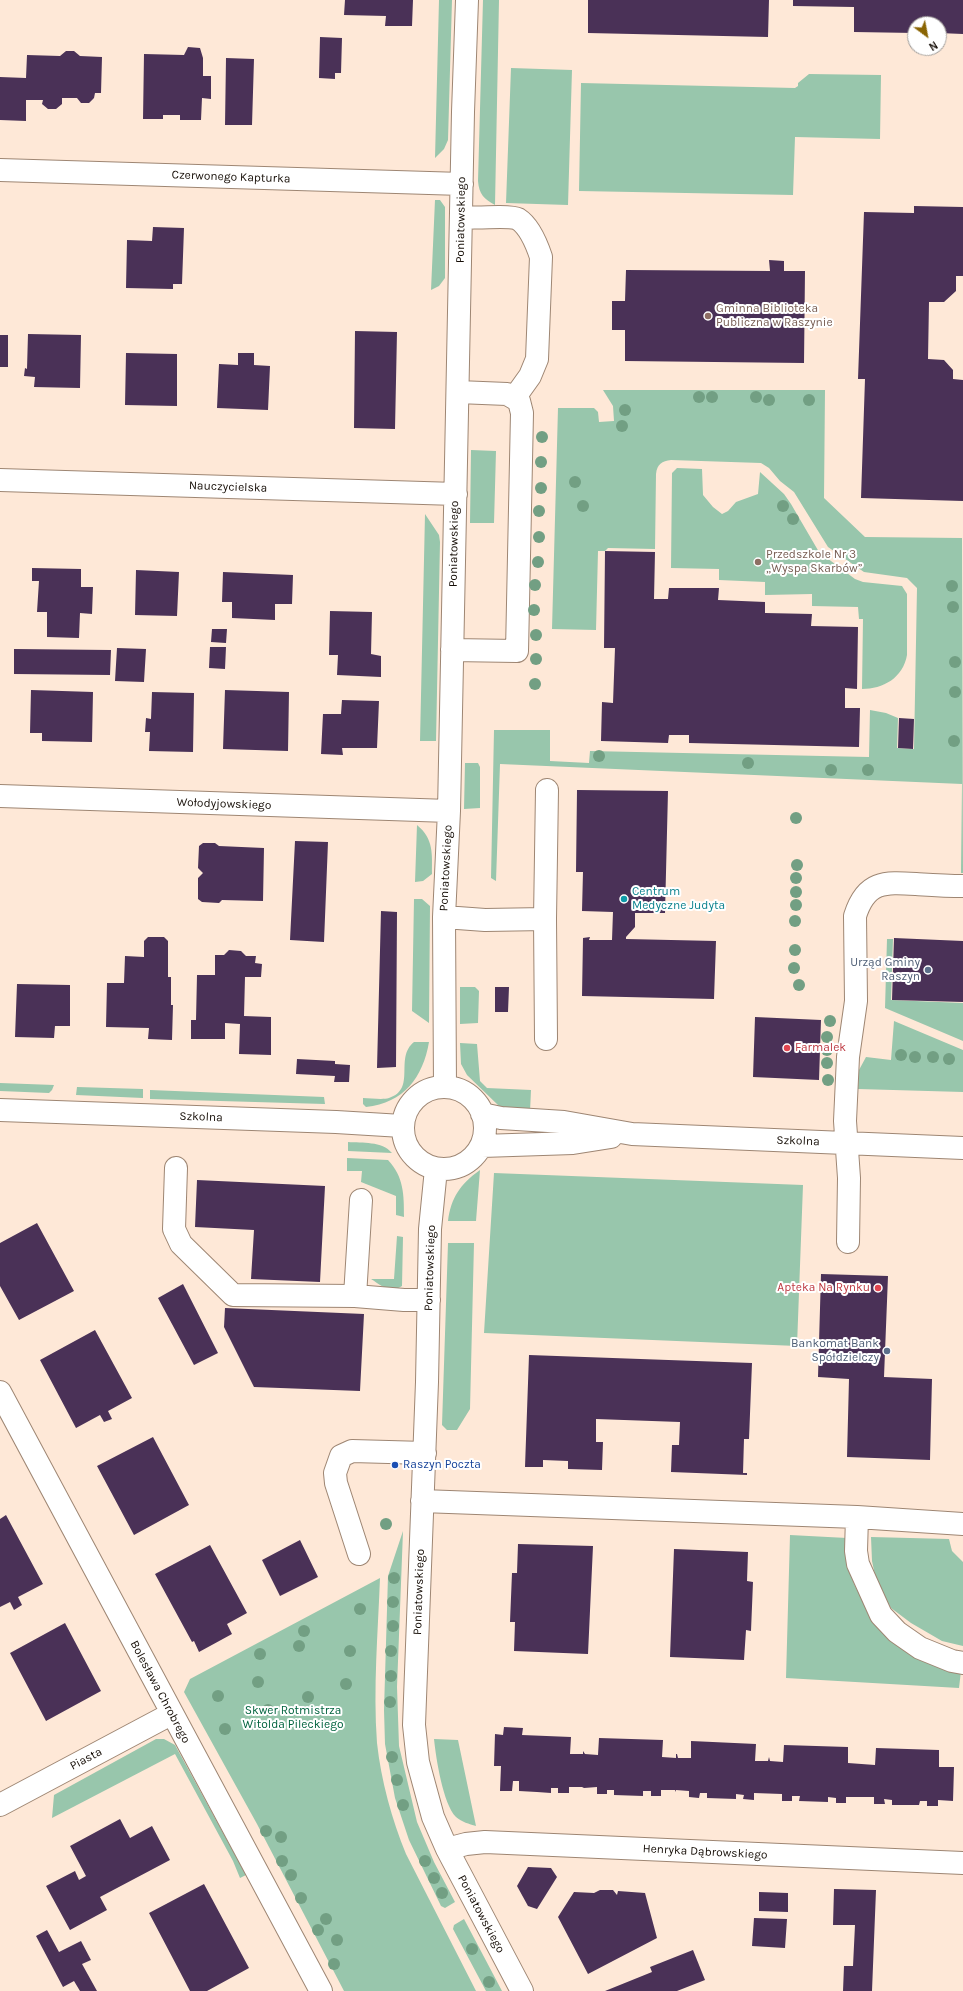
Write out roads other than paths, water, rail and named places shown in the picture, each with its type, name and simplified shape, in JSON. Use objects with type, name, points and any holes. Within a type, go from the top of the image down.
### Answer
[{"type":"street","name":"Poniatowskiego","points":[[445,1087],[444,917],[449,811],[467,0]]},
{"type":"street","name":"Czerwonego Kapturka","points":[[0,170],[462,184]]},
{"type":"street","points":[[461,218],[516,218],[523,224],[539,250],[541,257],[537,359],[530,376],[515,397]]},
{"type":"street","points":[[452,650],[517,651],[522,406],[515,397],[503,393],[458,392]]},
{"type":"street","name":"Nauczycielska","points":[[0,480],[456,494]]},
{"type":"street","points":[[546,1039],[545,919],[547,790]]},
{"type":"street","name":"Wołodyjowskiego","points":[[0,796],[449,811]]},
{"type":"street","points":[[848,1242],[849,1178],[845,1121],[848,1056],[856,1001],[855,916],[860,902],[872,889],[888,882],[963,886]]},
{"type":"street","points":[[444,917],[485,920],[545,919]]},
{"type":"street","points":[[445,1087],[454,1088],[472,1098],[482,1114],[485,1135],[482,1146],[474,1157],[463,1165],[450,1169],[436,1169],[427,1166],[411,1154],[403,1136],[402,1126],[409,1108],[421,1094],[432,1089],[445,1087]]},
{"type":"street","name":"Szkolna","points":[[0,1110],[336,1122],[402,1126]]},
{"type":"street","name":"Szkolna","points":[[482,1114],[501,1118],[564,1122],[632,1134],[963,1148]]},
{"type":"street","name":"Szkolna","points":[[482,1146],[573,1143],[632,1134]]},
{"type":"street","points":[[176,1168],[174,1229],[181,1244],[233,1295],[355,1296],[429,1300]]},
{"type":"street","name":"Poniatowskiego","points":[[436,1169],[430,1229],[425,1453],[414,1725],[418,1762],[433,1817],[447,1849],[522,1991]]},
{"type":"street","points":[[355,1296],[361,1200]]},
{"type":"street","name":"Bolesława Chrobrego","points":[[0,1392],[171,1714],[322,1991]]},
{"type":"street","points":[[359,1554],[336,1483],[335,1473],[341,1456],[352,1451],[425,1453]]},
{"type":"street","points":[[422,1501],[857,1517],[963,1524]]},
{"type":"street","points":[[857,1517],[856,1551],[858,1564],[881,1615],[898,1632],[920,1648],[952,1661],[963,1663]]},
{"type":"street","name":"Piasta","points":[[0,1805],[171,1714]]},
{"type":"street","name":"Henryka Dąbrowskiego","points":[[447,1849],[466,1844],[485,1842],[963,1863]]},
{"type":"place","name":"Gminna Biblioteka Publiczna w Raszynie","points":[[708,316]]},
{"type":"place","name":"Przedszkole Nr 3 „Wyspa Skarbów”","points":[[758,562]]},
{"type":"place","name":"Centrum Medyczne Judyta","points":[[624,899]]},
{"type":"place","name":"Urząd Gminy Raszyn","points":[[928,970]]},
{"type":"place","name":"Farmalek","points":[[787,1048]]},
{"type":"place","name":"Apteka Na Rynku","points":[[878,1288]]},
{"type":"place","name":"Bankomat Bank Spółdzielczy","points":[[887,1351]]},
{"type":"place","name":"Raszyn Poczta","points":[[395,1465]]},
{"type":"park label","name":"Skwer Rotmistrza Witolda Pileckiego","points":[[293,1718]]}]
